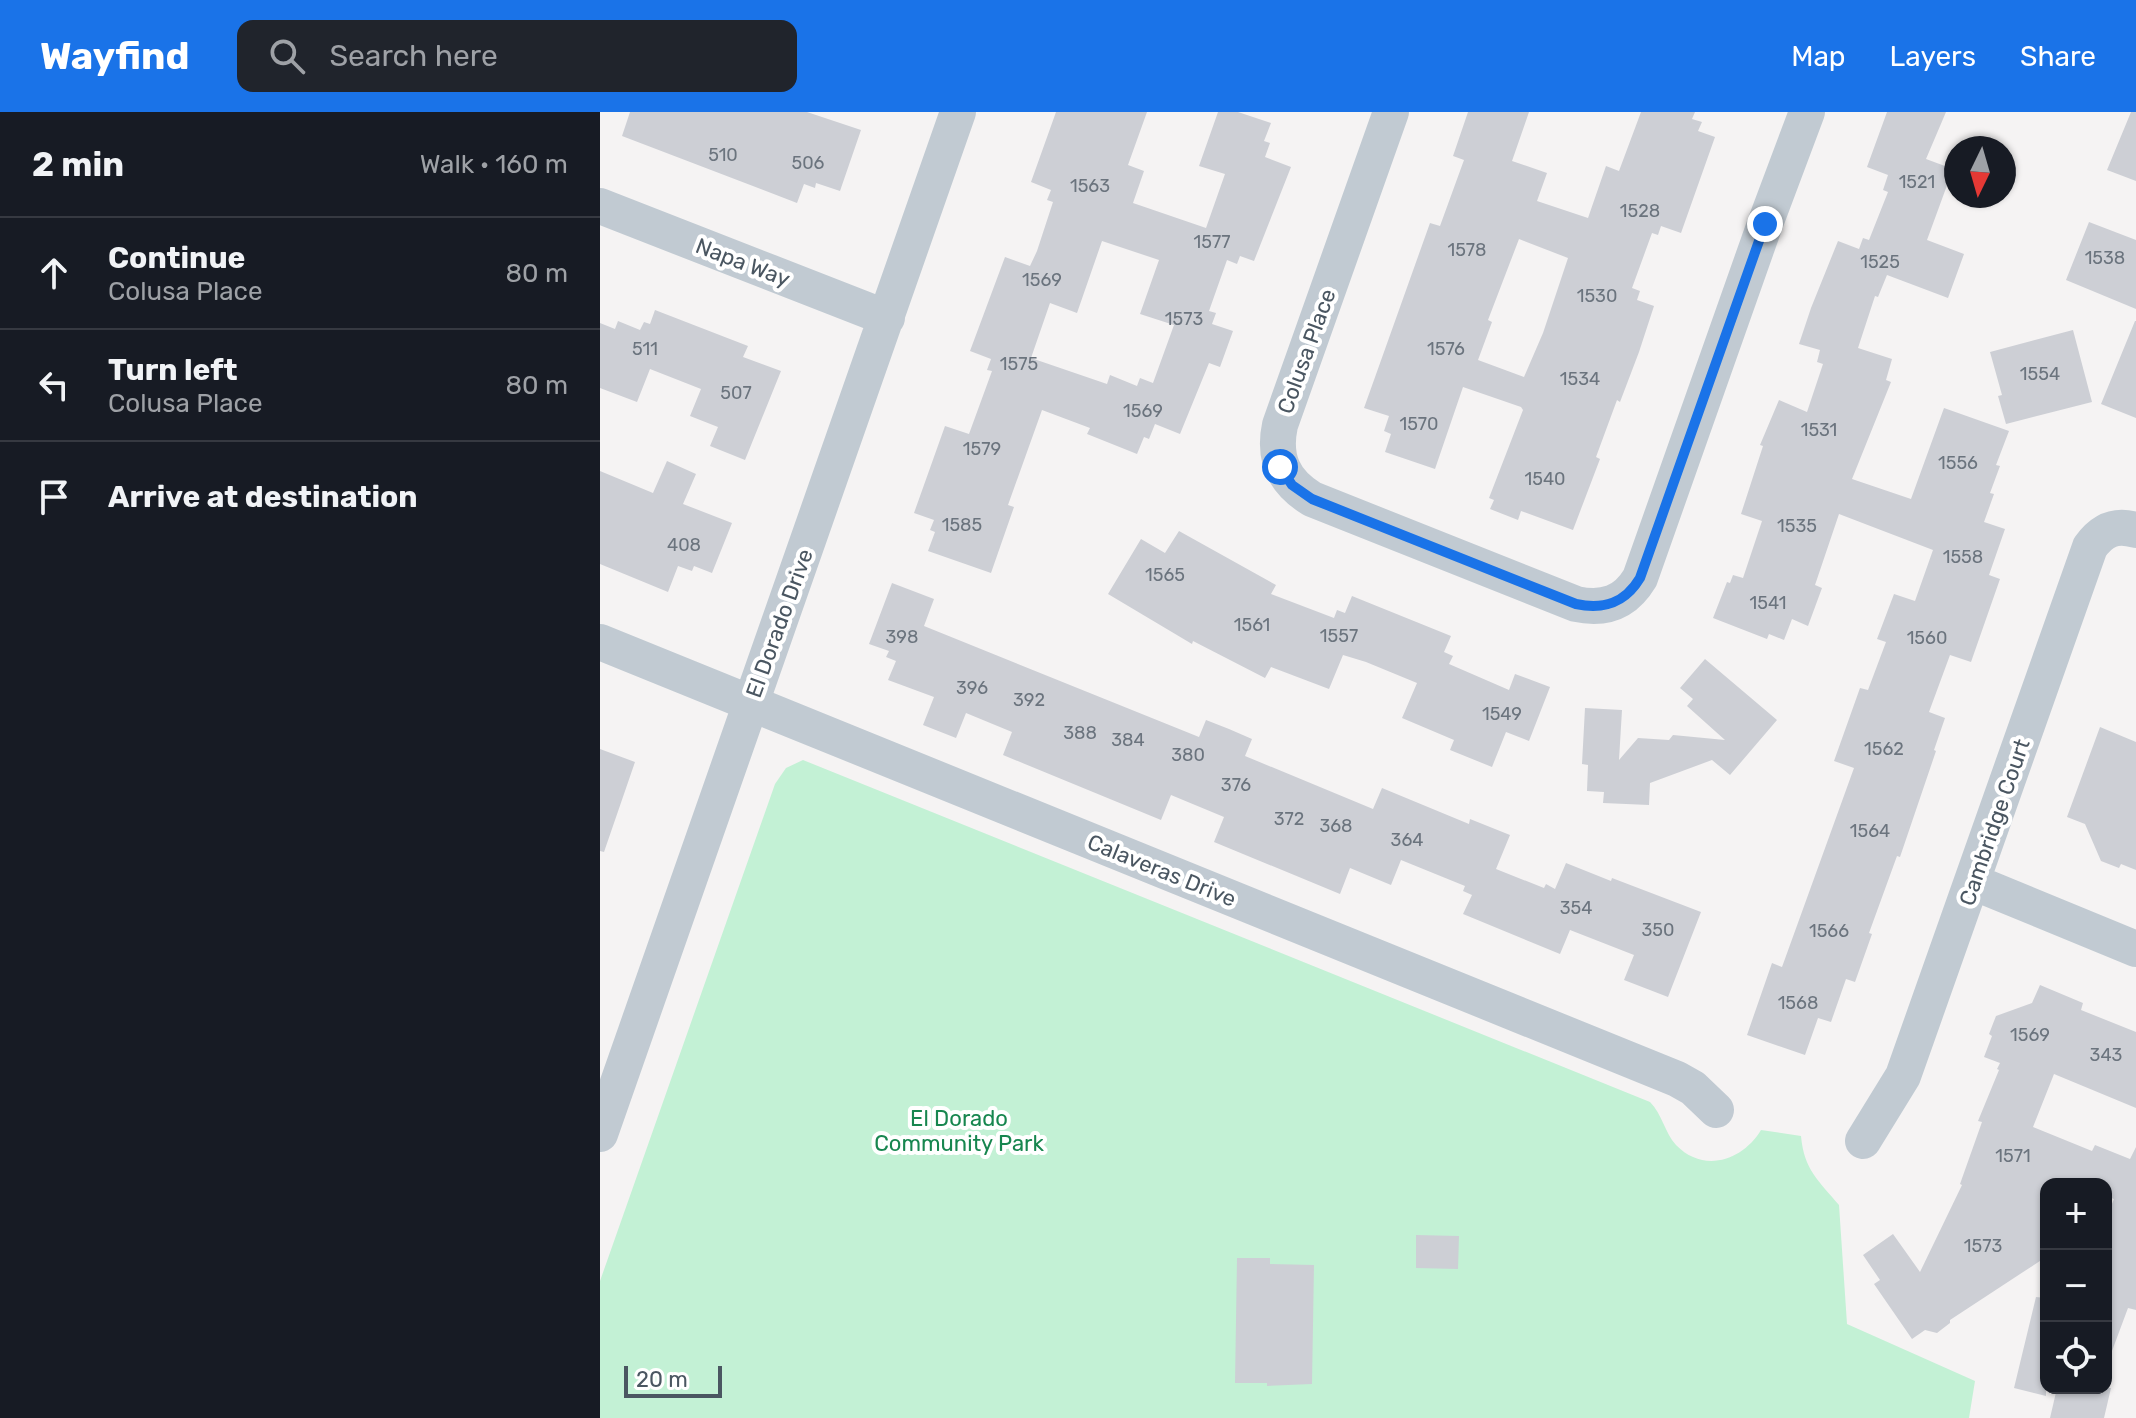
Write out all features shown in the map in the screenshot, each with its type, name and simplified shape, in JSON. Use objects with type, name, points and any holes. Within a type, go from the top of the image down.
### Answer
[{"type":"street","name":"El Dorado Drive","points":[[600,1134],[958,112]]},
{"type":"street","name":"Colusa Place","points":[[1391,112],[1280,425],[1277,447],[1280,467],[1292,485],[1312,499],[1590,607],[1614,603],[1625,597],[1640,578],[1807,112]]},
{"type":"street","name":"Napa Way","points":[[600,206],[887,318]]},
{"type":"street","name":"Cambridge Court","points":[[1863,1141],[1903,1076],[2090,547],[2099,535],[2110,528],[2136,530]]},
{"type":"street","name":"Calaveras Drive","points":[[600,642],[1677,1079],[1693,1088],[1716,1110]]},
{"type":"street","points":[[1973,882],[2136,949]]},
{"type":"green space","name":"El Dorado Community Park","points":[[803,760],[1650,1102],[1676,1145],[1699,1159],[1722,1160],[1734,1156],[1761,1130],[1801,1136],[1809,1166],[1839,1205],[1847,1324],[1975,1381],[1969,1418],[600,1418],[600,1281],[775,784],[786,768]]},
{"type":"building","points":[[630,112],[807,112],[861,130],[840,191],[816,183],[815,188],[804,184],[797,203],[622,136]]},
{"type":"building","points":[[1056,112],[1147,112],[1128,165],[1144,171],[1133,203],[1206,228],[1225,174],[1199,166],[1218,112],[1238,112],[1271,123],[1264,141],[1270,143],[1265,157],[1291,167],[1254,261],[1240,256],[1237,264],[1227,260],[1209,311],[1216,313],[1212,324],[1233,331],[1220,367],[1209,363],[1180,434],[1155,424],[1149,439],[1144,437],[1137,454],[1087,434],[1090,428],[1042,410],[1008,505],[1014,507],[991,573],[928,551],[935,532],[930,530],[934,520],[914,513],[945,426],[969,434],[992,371],[987,370],[991,359],[970,351],[1005,257],[1030,266],[1037,251],[1053,202],[1047,200],[1051,190],[1031,182]],"holes":[[[1102,241],[1159,260],[1140,314],[1174,325],[1153,383],[1140,378],[1137,386],[1110,375],[1107,384],[1031,358],[1050,303],[1077,313]]]},
{"type":"building","points":[[1468,112],[1529,112],[1512,161],[1547,173],[1537,201],[1588,218],[1606,166],[1619,171],[1641,112],[1695,112],[1692,119],[1702,122],[1698,131],[1715,137],[1681,233],[1661,226],[1658,235],[1652,233],[1632,288],[1640,291],[1637,300],[1654,306],[1620,402],[1617,400],[1596,457],[1600,459],[1573,530],[1521,511],[1518,520],[1490,509],[1494,500],[1489,498],[1523,410],[1521,407],[1463,387],[1435,469],[1385,452],[1391,434],[1384,431],[1389,416],[1364,408],[1430,223],[1440,226],[1464,160],[1453,156]],"holes":[[[1519,239],[1568,258],[1543,333],[1524,377],[1478,360],[1492,322],[1488,320]]]},
{"type":"building","points":[[1887,112],[1946,112],[1926,159],[1944,166],[1944,194],[1927,240],[1964,254],[1948,298],[1887,275],[1878,297],[1875,296],[1858,348],[1892,359],[1886,380],[1891,382],[1852,479],[1911,499],[1944,408],[2009,431],[1996,465],[2000,466],[1984,522],[2005,529],[1989,575],[2000,579],[1971,662],[1950,655],[1929,712],[1945,718],[1936,751],[1900,857],[1897,856],[1869,933],[1872,934],[1855,982],[1846,979],[1831,1022],[1818,1018],[1805,1055],[1747,1035],[1772,963],[1782,967],[1854,768],[1834,761],[1860,688],[1868,690],[1886,642],[1877,639],[1894,594],[1915,601],[1933,550],[1839,514],[1815,585],[1822,588],[1808,626],[1792,619],[1784,640],[1769,634],[1767,639],[1713,618],[1727,582],[1730,583],[1733,575],[1743,578],[1762,521],[1741,514],[1763,446],[1760,445],[1779,400],[1807,412],[1823,364],[1817,362],[1820,350],[1799,344],[1838,241],[1859,249],[1863,238],[1869,240],[1888,192],[1883,190],[1888,175],[1867,167]]},
{"type":"building","points":[[2131,112],[2136,112],[2136,181],[2107,170]]},
{"type":"building","points":[[2089,222],[2136,240],[2136,309],[2066,280]]},
{"type":"building","points":[[655,310],[748,346],[743,357],[781,371],[745,460],[710,446],[718,427],[690,416],[701,389],[650,369],[637,402],[600,388],[600,323],[615,329],[618,321],[640,330],[644,322],[650,324]]},
{"type":"building","points":[[2136,321],[2136,418],[2101,404]]},
{"type":"building","points":[[2073,330],[2092,402],[2006,424],[1990,352]]},
{"type":"building","points":[[667,461],[696,474],[683,504],[732,523],[712,573],[694,566],[692,571],[678,566],[668,592],[600,564],[600,471],[653,493]]},
{"type":"building","points":[[1179,531],[1276,585],[1271,594],[1334,618],[1337,610],[1345,613],[1352,596],[1451,636],[1444,652],[1453,656],[1449,664],[1509,690],[1515,674],[1550,687],[1529,741],[1506,732],[1492,767],[1450,750],[1454,740],[1402,718],[1417,683],[1343,655],[1329,689],[1271,667],[1265,678],[1193,641],[1192,644],[1108,594],[1141,539],[1165,553]]},
{"type":"building","points":[[892,583],[934,599],[924,626],[1199,737],[1206,720],[1229,729],[1252,739],[1245,756],[1373,809],[1382,788],[1469,824],[1470,819],[1510,835],[1496,869],[1544,888],[1546,884],[1555,889],[1566,863],[1701,912],[1668,997],[1624,980],[1634,955],[1570,930],[1560,954],[1463,914],[1472,895],[1463,891],[1465,886],[1401,860],[1391,885],[1350,868],[1340,894],[1214,842],[1224,817],[1171,795],[1161,820],[1003,755],[1012,732],[966,713],[956,738],[923,725],[934,697],[888,680],[896,661],[886,657],[889,651],[869,644]]},
{"type":"building","points":[[1705,659],[1777,720],[1730,775],[1712,760],[1650,783],[1649,805],[1603,803],[1604,792],[1587,791],[1588,765],[1582,764],[1585,708],[1622,710],[1619,760],[1638,738],[1669,740],[1673,735],[1725,740],[1687,706],[1693,699],[1680,688]]},
{"type":"building","points":[[2100,727],[2136,742],[2136,870],[2101,861],[2085,824],[2067,817]]},
{"type":"building","points":[[600,749],[635,762],[604,852],[600,851]]},
{"type":"building","points":[[2040,985],[2083,1003],[2081,1010],[2136,1032],[2136,1108],[2054,1074],[2033,1127],[2092,1151],[2095,1145],[2130,1159],[2136,1147],[2136,1310],[2128,1308],[2112,1351],[2112,1178],[2040,1178],[2040,1261],[1950,1320],[1937,1333],[1925,1330],[1912,1339],[1874,1284],[1880,1280],[1863,1255],[1893,1234],[1920,1272],[1962,1185],[1982,1122],[1978,1121],[1999,1070],[2000,1063],[1984,1057],[1996,1016],[2032,1003]]},
{"type":"building","points":[[1416,1235],[1459,1236],[1458,1269],[1416,1268]]},
{"type":"building","points":[[1237,1258],[1270,1258],[1270,1264],[1314,1265],[1312,1384],[1267,1386],[1267,1383],[1235,1383]]},
{"type":"building","points":[[2036,1297],[2040,1297],[2040,1394],[2046,1396],[2014,1388]]},
{"type":"building","points":[[2056,1394],[2110,1394],[2104,1418],[2050,1418]]},
{"type":"route","points":[[1280,467],[1292,485],[1312,499],[1576,604],[1601,607],[1614,603],[1625,597],[1640,578],[1765,224]]}]
